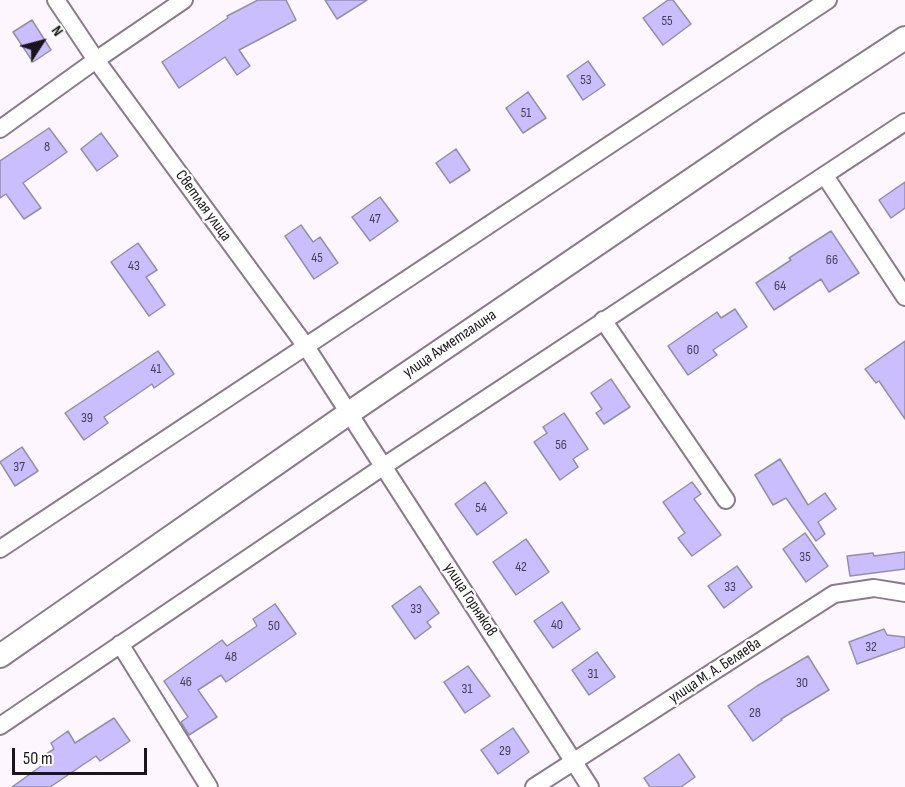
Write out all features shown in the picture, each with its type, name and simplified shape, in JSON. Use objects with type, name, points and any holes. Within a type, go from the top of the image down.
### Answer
[{"type":"main road","name":"улица Ахметгалина","points":[[0,656],[349,413],[772,125],[905,38]]},
{"type":"street","name":"Светлая улица","points":[[57,0],[96,60],[305,345],[349,413]]},
{"type":"street","points":[[0,129],[184,0]]},
{"type":"street","points":[[0,549],[828,0]]},
{"type":"street","points":[[0,726],[384,466],[905,122]]},
{"type":"street","points":[[825,176],[905,297]]},
{"type":"street","points":[[603,320],[726,500]]},
{"type":"street","name":"улица Горняков","points":[[349,413],[590,787]]},
{"type":"street","name":"улица М. А. Беляева","points":[[534,787],[834,594],[874,588],[905,592]]},
{"type":"street","points":[[120,644],[209,787]]},
{"type":"building","points":[[258,0],[286,0],[296,20],[239,50],[250,66],[237,75],[225,57],[179,88],[162,62],[228,18],[227,16]]},
{"type":"building","points":[[325,0],[367,0],[337,19]]},
{"type":"building","points":[[668,0],[673,0],[691,24],[663,45],[643,18]]},
{"type":"building","points":[[32,20],[51,50],[33,62],[13,32]]},
{"type":"building","points":[[588,61],[605,85],[583,100],[567,76]]},
{"type":"building","points":[[528,92],[546,118],[523,133],[506,108]]},
{"type":"building","points":[[49,128],[67,152],[23,183],[41,208],[24,219],[6,194],[0,198],[0,161]]},
{"type":"building","points":[[101,133],[118,156],[97,171],[81,149]]},
{"type":"building","points":[[456,149],[470,170],[450,183],[436,163]]},
{"type":"building","points":[[905,182],[905,208],[891,218],[879,200]]},
{"type":"building","points":[[380,197],[398,221],[370,241],[352,217]]},
{"type":"building","points":[[301,225],[313,242],[320,237],[338,263],[314,279],[285,236]]},
{"type":"building","points":[[831,231],[859,273],[829,292],[821,279],[774,310],[756,283]]},
{"type":"building","points":[[138,243],[157,270],[146,277],[165,305],[149,316],[111,262]]},
{"type":"building","points":[[735,309],[747,327],[713,350],[717,355],[688,375],[668,346],[717,312],[721,318]]},
{"type":"building","points":[[905,341],[905,419],[879,381],[876,383],[865,369]]},
{"type":"building","points":[[158,351],[174,374],[154,388],[152,384],[104,417],[108,423],[84,440],[65,413]]},
{"type":"building","points":[[611,379],[630,407],[604,424],[596,413],[602,409],[591,393]]},
{"type":"building","points":[[564,413],[588,449],[573,459],[578,467],[560,480],[534,442],[547,433],[543,427]]},
{"type":"building","points":[[22,447],[38,471],[15,486],[0,462]]},
{"type":"building","points":[[780,459],[808,505],[825,493],[836,509],[818,522],[825,534],[816,541],[786,498],[773,505],[755,475]]},
{"type":"building","points":[[485,482],[507,513],[477,535],[455,504]]},
{"type":"building","points":[[692,482],[701,494],[694,499],[721,535],[692,556],[678,538],[685,533],[663,502]]},
{"type":"building","points":[[805,533],[828,566],[806,582],[783,549]]},
{"type":"building","points":[[526,539],[549,572],[516,595],[493,562]]},
{"type":"building","points":[[905,552],[905,569],[850,576],[847,556],[873,553],[874,556]]},
{"type":"building","points":[[737,566],[752,587],[724,608],[708,586]]},
{"type":"building","points":[[420,586],[439,613],[427,622],[431,627],[415,639],[392,606]]},
{"type":"building","points":[[562,602],[580,629],[553,648],[534,621]]},
{"type":"building","points":[[275,604],[296,634],[226,682],[221,675],[198,690],[217,717],[189,735],[181,722],[188,717],[164,681],[222,640],[227,646],[257,626],[253,619]]},
{"type":"building","points":[[884,629],[887,635],[905,637],[905,647],[857,664],[849,642]]},
{"type":"building","points":[[597,652],[615,677],[589,695],[572,670]]},
{"type":"building","points":[[808,656],[829,690],[781,719],[753,741],[728,706]]},
{"type":"building","points":[[468,666],[490,696],[465,713],[444,682]]},
{"type":"building","points":[[114,718],[130,741],[100,761],[96,756],[50,787],[12,787],[44,764],[40,758],[54,749],[51,743],[68,731],[75,743]]},
{"type":"building","points":[[513,728],[529,752],[498,774],[481,750]]},
{"type":"building","points":[[679,754],[695,777],[681,787],[650,787],[644,778]]}]
